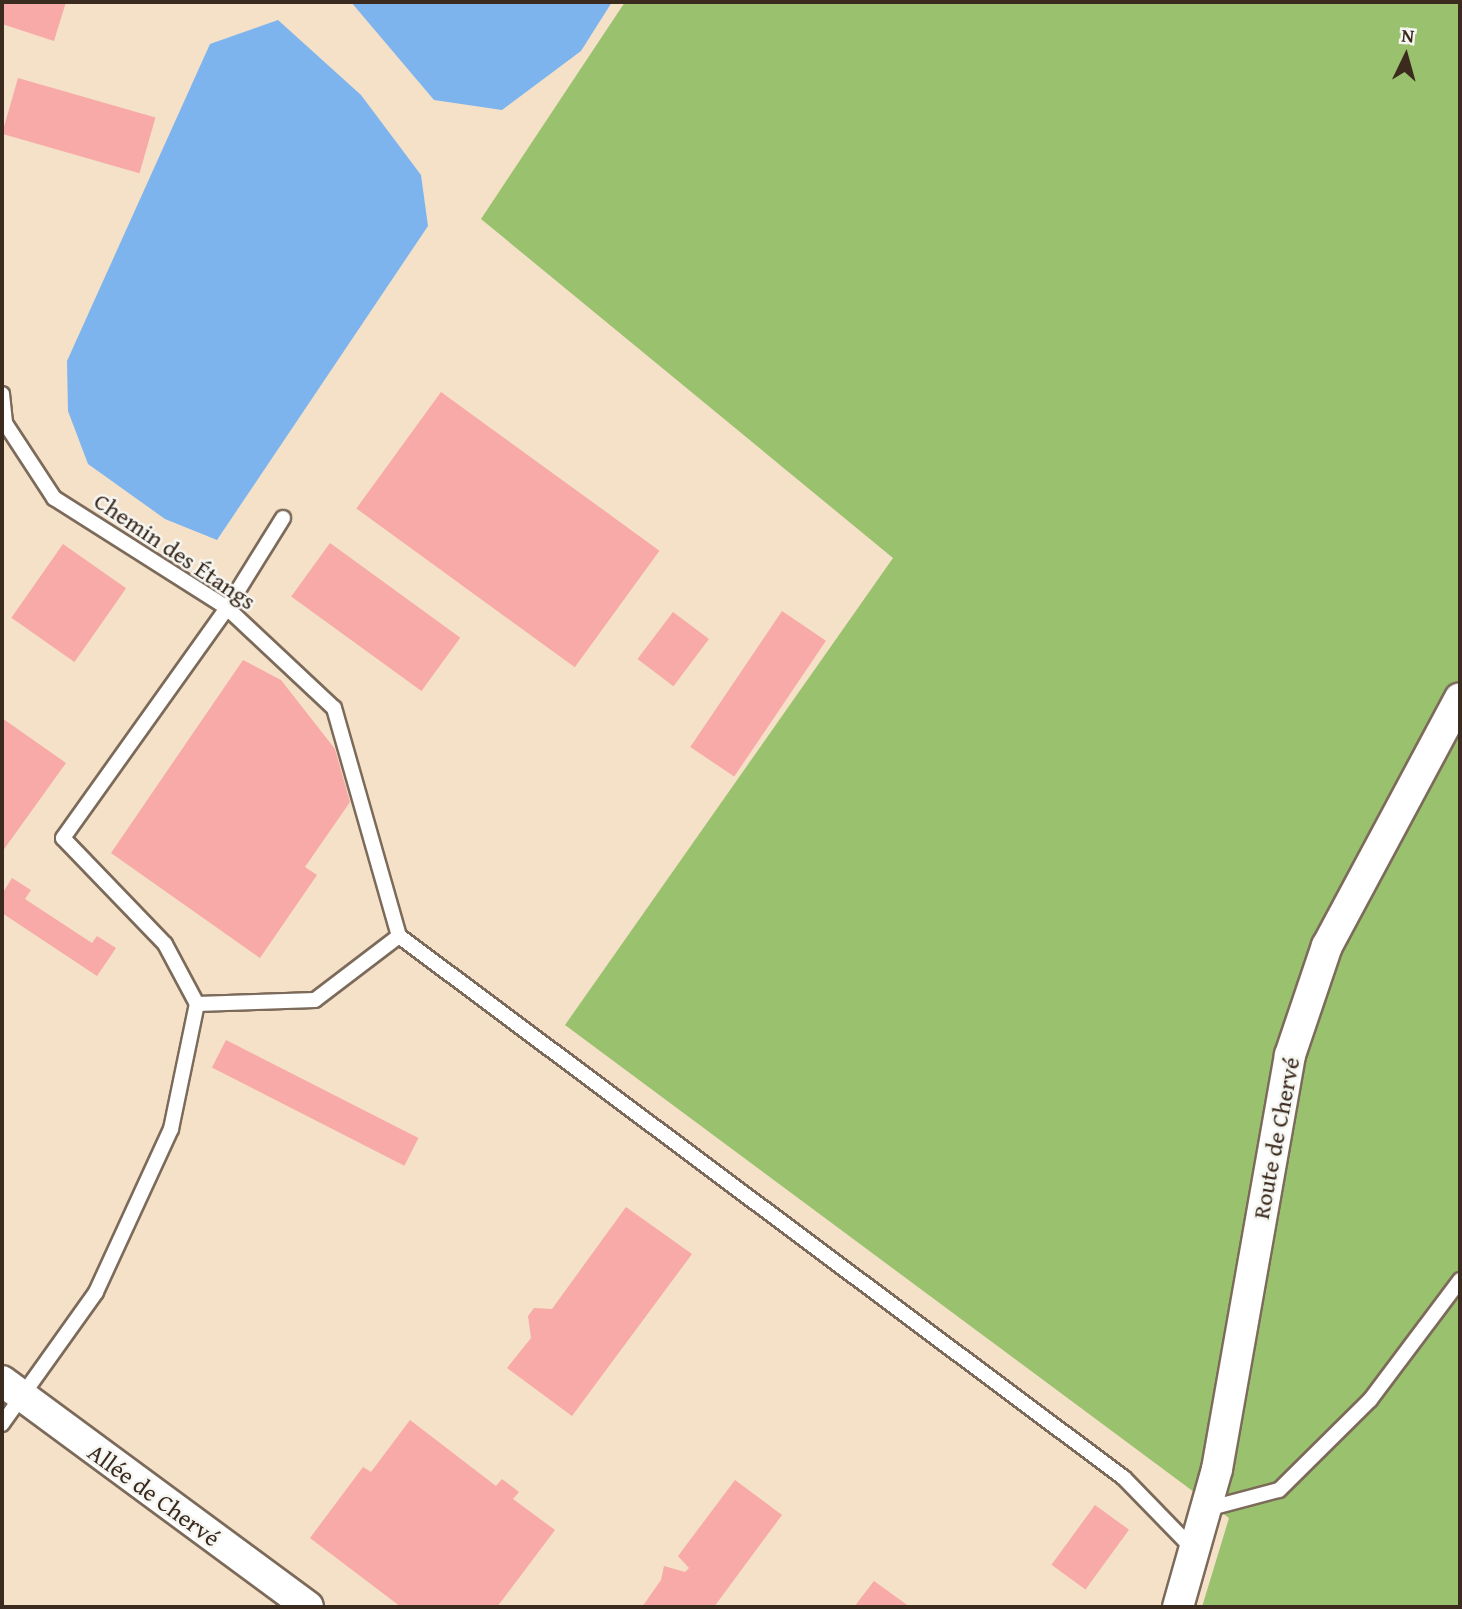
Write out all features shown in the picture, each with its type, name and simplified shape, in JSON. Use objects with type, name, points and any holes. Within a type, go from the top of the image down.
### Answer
[{"type":"street","name":"Route de Chervé","points":[[1178,1607],[1207,1509],[1290,1055],[1327,946],[1460,698]]},
{"type":"street","name":"Allée de Chervé","points":[[12,1390],[308,1607]]},
{"type":"lane","name":"Chemin des Étangs","points":[[2,394],[5,423],[54,498],[227,608],[334,708],[399,936]]},
{"type":"lane","points":[[2,1424],[12,1390],[96,1292],[171,1129],[197,1004],[166,944],[63,838],[227,608],[283,518]]},
{"type":"lane","points":[[197,1004],[315,1000],[399,936],[1124,1478],[1196,1552]]},
{"type":"lane","points":[[1207,1509],[1279,1490],[1370,1400],[1460,1280]]},
{"type":"green space","points":[[625,2],[1460,2],[1460,1607],[1202,1607],[1229,1518],[565,1025],[893,558],[481,219]]},
{"type":"water","points":[[351,2],[612,2],[581,51],[502,110],[434,100]]},
{"type":"water","points":[[278,20],[361,95],[421,175],[428,226],[217,540],[165,519],[88,464],[68,411],[67,361],[210,44]]},
{"type":"building","points":[[4,2],[66,2],[54,41],[2,24]]},
{"type":"building","points":[[18,78],[155,117],[139,173],[2,134]]},
{"type":"building","points":[[441,392],[659,551],[575,667],[356,508]]},
{"type":"building","points":[[330,543],[460,638],[421,691],[291,596]]},
{"type":"building","points":[[63,544],[126,588],[74,662],[11,618]]},
{"type":"building","points":[[782,611],[826,641],[734,777],[690,747]]},
{"type":"building","points":[[673,612],[709,639],[673,686],[637,659]]},
{"type":"building","points":[[243,660],[281,680],[335,749],[350,802],[305,867],[317,875],[260,958],[111,853]]},
{"type":"building","points":[[2,718],[66,763],[2,852]]},
{"type":"building","points":[[12,878],[31,890],[25,899],[92,943],[97,936],[116,948],[97,976],[2,913],[2,894]]},
{"type":"building","points":[[226,1040],[418,1138],[404,1166],[212,1068]]},
{"type":"building","points":[[626,1207],[692,1254],[572,1416],[507,1368],[531,1338],[528,1316],[534,1308],[552,1309]]},
{"type":"building","points":[[410,1420],[496,1486],[502,1479],[519,1492],[513,1499],[555,1530],[497,1607],[401,1607],[310,1538],[363,1467],[371,1472]]},
{"type":"building","points":[[735,1480],[782,1515],[714,1607],[642,1607],[661,1580],[664,1566],[685,1572],[689,1568],[678,1556]]},
{"type":"building","points":[[1095,1505],[1129,1530],[1085,1590],[1052,1565]]},
{"type":"building","points":[[874,1581],[910,1607],[854,1607]]}]
